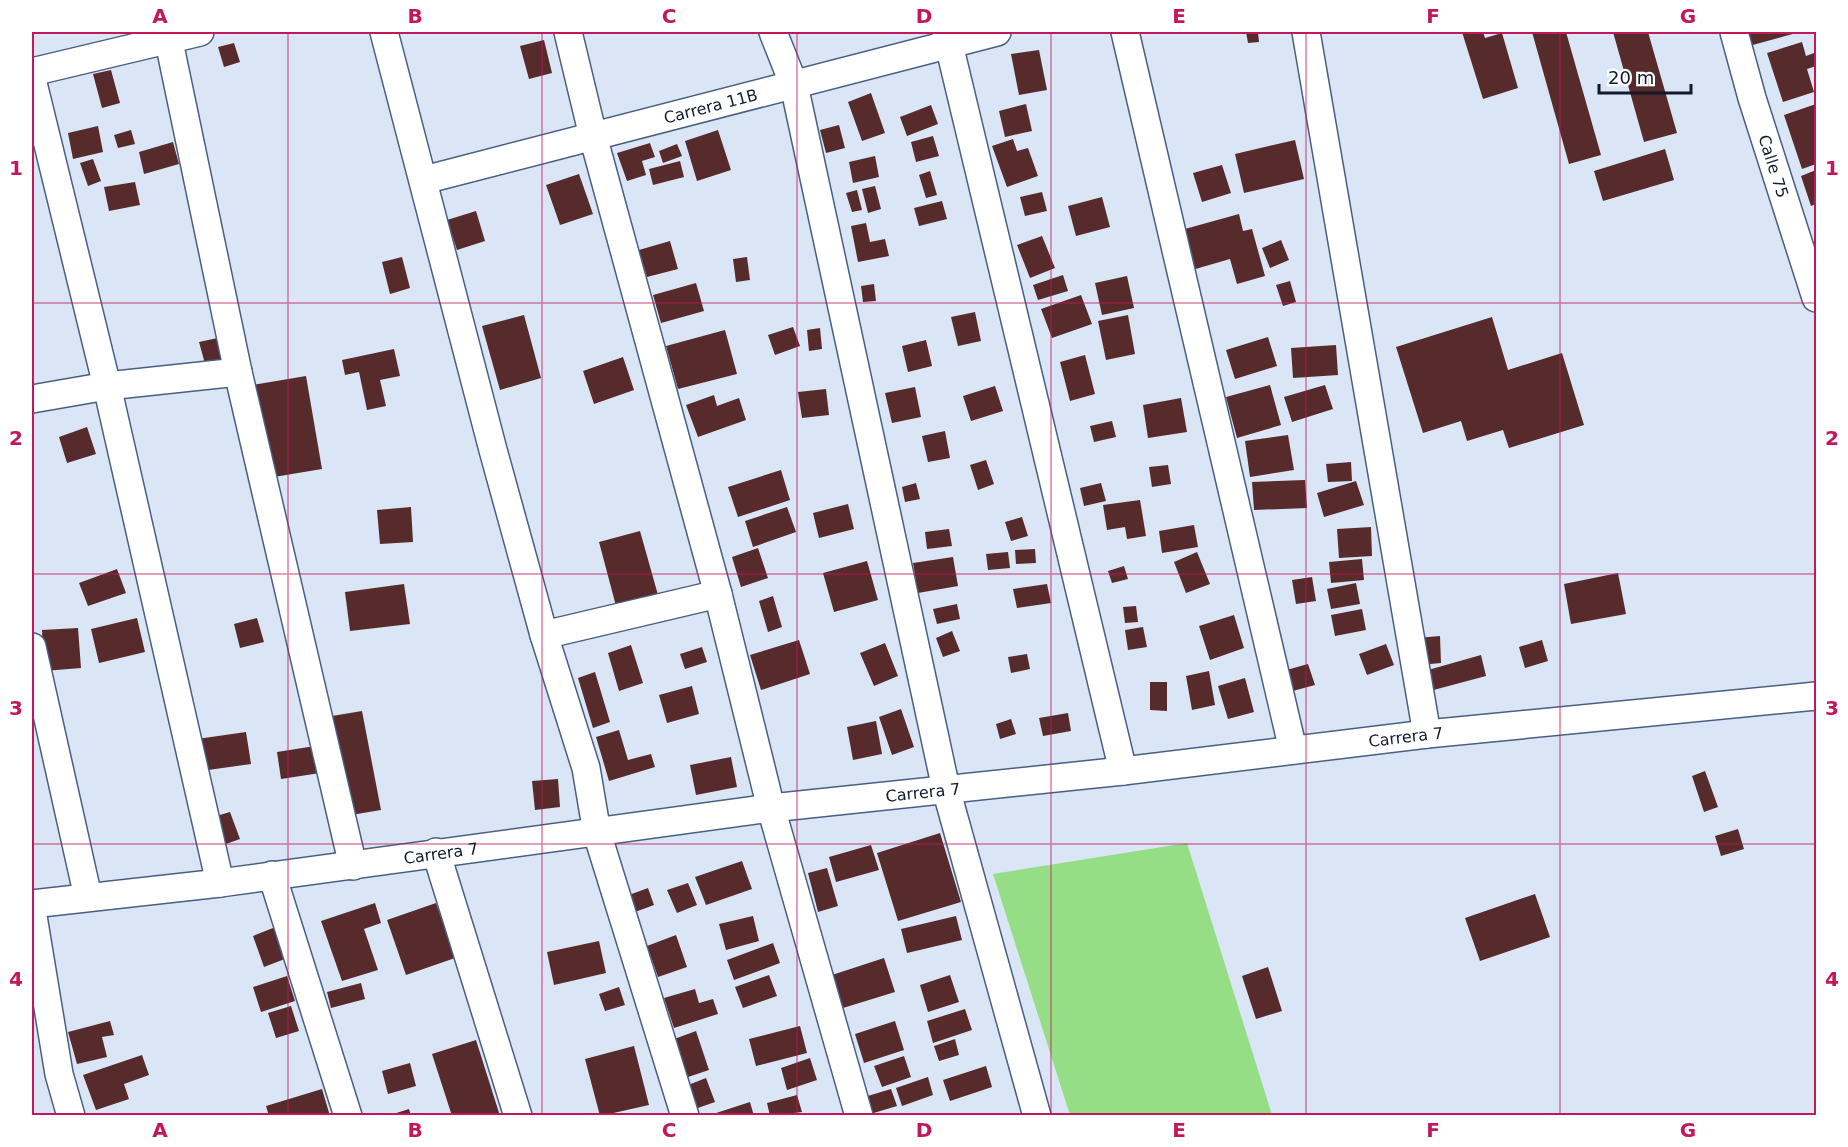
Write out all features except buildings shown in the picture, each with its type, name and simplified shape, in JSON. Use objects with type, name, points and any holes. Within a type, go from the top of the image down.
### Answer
[{"type":"street","points":[[32,72],[168,35],[200,32]]},
{"type":"street","points":[[384,32],[544,635],[586,768],[597,833],[685,1116]]},
{"type":"street","points":[[568,32],[593,136],[718,594],[771,808],[859,1116]]},
{"type":"street","points":[[773,32],[794,85],[946,789],[1037,1116]]},
{"type":"street","name":"Carrera 11B","points":[[424,180],[794,85],[948,39],[997,32]]},
{"type":"street","points":[[1125,32],[1293,750]]},
{"type":"street","points":[[1306,32],[1427,734]]},
{"type":"street","name":"Calle 75","points":[[1734,32],[1752,98],[1816,298]]},
{"type":"street","points":[[168,35],[238,372],[353,866]]},
{"type":"street","points":[[948,39],[1123,771]]},
{"type":"street","points":[[32,79],[107,387],[220,883]]},
{"type":"street","points":[[32,399],[107,387],[238,372]]},
{"type":"street","points":[[544,635],[718,594]]},
{"type":"street","points":[[32,647],[88,897]]},
{"type":"street","name":"Carrera 7","points":[[32,904],[353,866],[436,852],[597,833],[771,808],[1123,771],[1427,734],[1816,696]]},
{"type":"street","points":[[436,852],[518,1116]]},
{"type":"street","points":[[272,875],[348,1116]]},
{"type":"street","points":[[32,910],[59,1074],[71,1116]]},
{"type":"green space","points":[[1187,843],[1272,1115],[1070,1115],[993,874]]}]
